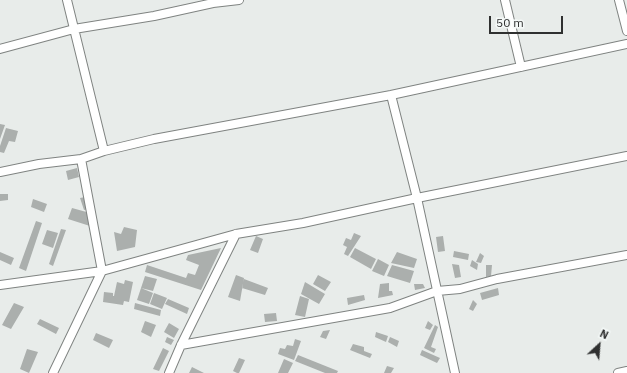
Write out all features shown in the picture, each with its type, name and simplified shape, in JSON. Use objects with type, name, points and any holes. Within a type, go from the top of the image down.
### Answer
[{"type":"street","points":[[67,0],[104,151]]},
{"type":"street","points":[[0,49],[74,29],[154,16],[212,3],[239,0]]},
{"type":"street","points":[[505,0],[522,67]]},
{"type":"street","points":[[619,0],[627,31]]},
{"type":"street","points":[[0,172],[39,164],[81,159],[104,151],[154,139],[391,95],[627,44]]},
{"type":"street","points":[[391,95],[417,198],[455,373]]},
{"type":"street","points":[[0,285],[102,271],[236,234],[303,223],[417,198],[627,156]]},
{"type":"street","points":[[53,373],[102,271],[81,159]]},
{"type":"street","points":[[169,373],[181,345],[236,234]]},
{"type":"street","points":[[181,345],[390,308],[437,291],[460,289],[497,279],[627,255]]},
{"type":"street","points":[[618,373],[627,371]]},
{"type":"building","points":[[0,124],[5,125],[0,139]]},
{"type":"building","points":[[6,128],[18,131],[15,142],[9,141],[4,153],[0,152],[0,146]]},
{"type":"building","points":[[77,168],[79,177],[68,180],[66,171]]},
{"type":"building","points":[[0,194],[8,194],[8,200],[0,201]]},
{"type":"building","points":[[85,197],[88,209],[84,210],[80,198]]},
{"type":"building","points":[[33,199],[47,204],[44,212],[31,207]]},
{"type":"building","points":[[72,208],[90,213],[90,226],[68,219]]},
{"type":"building","points":[[36,221],[42,223],[26,271],[19,268]]},
{"type":"building","points":[[124,227],[137,230],[135,247],[117,251],[114,232],[121,234]]},
{"type":"building","points":[[61,229],[66,230],[53,266],[49,264]]},
{"type":"building","points":[[47,230],[58,233],[53,248],[42,244]]},
{"type":"building","points":[[354,233],[361,236],[348,256],[344,254],[347,247],[343,245],[346,238],[351,240]]},
{"type":"building","points":[[256,236],[263,239],[258,253],[250,250]]},
{"type":"building","points":[[443,236],[445,251],[438,252],[436,237]]},
{"type":"building","points":[[221,248],[201,290],[145,272],[147,265],[186,278],[188,273],[195,275],[199,265],[186,260],[188,255]]},
{"type":"building","points":[[355,248],[376,259],[371,269],[350,257]]},
{"type":"building","points":[[454,251],[469,254],[468,260],[453,257]]},
{"type":"building","points":[[0,252],[14,258],[11,265],[0,260]]},
{"type":"building","points":[[397,252],[417,259],[414,268],[391,263]]},
{"type":"building","points":[[480,253],[484,256],[481,263],[476,262]]},
{"type":"building","points":[[378,259],[389,265],[384,276],[372,271]]},
{"type":"building","points":[[472,260],[478,264],[477,270],[470,266]]},
{"type":"building","points":[[452,264],[459,265],[461,277],[455,278]]},
{"type":"building","points":[[392,265],[414,271],[410,283],[387,276]]},
{"type":"building","points":[[486,265],[492,265],[491,276],[486,277]]},
{"type":"building","points":[[236,275],[244,278],[240,301],[228,297]]},
{"type":"building","points":[[318,275],[331,282],[325,291],[313,284]]},
{"type":"building","points":[[145,276],[157,279],[153,291],[141,288]]},
{"type":"building","points":[[244,279],[268,288],[265,295],[242,288]]},
{"type":"building","points":[[125,280],[133,282],[129,302],[124,301],[123,305],[103,302],[104,292],[113,293],[114,296],[117,282],[124,284]]},
{"type":"building","points":[[305,282],[325,294],[319,304],[301,294]]},
{"type":"building","points":[[389,283],[389,291],[392,291],[393,295],[378,298],[380,284]]},
{"type":"building","points":[[414,284],[423,284],[425,288],[415,290]]},
{"type":"building","points":[[141,288],[153,293],[149,304],[137,300]]},
{"type":"building","points":[[498,288],[499,295],[482,300],[480,293]]},
{"type":"building","points":[[154,293],[167,298],[162,309],[150,304]]},
{"type":"building","points":[[364,295],[365,300],[348,305],[347,298]]},
{"type":"building","points":[[300,296],[309,299],[305,317],[295,315]]},
{"type":"building","points":[[168,299],[189,308],[187,314],[165,304]]},
{"type":"building","points":[[473,300],[477,304],[473,311],[469,309]]},
{"type":"building","points":[[14,303],[24,307],[11,329],[2,325]]},
{"type":"building","points":[[135,303],[161,310],[160,316],[134,309]]},
{"type":"building","points":[[276,313],[277,321],[265,322],[264,314]]},
{"type":"building","points":[[40,319],[59,328],[56,334],[37,324]]},
{"type":"building","points":[[145,321],[156,325],[151,337],[141,332]]},
{"type":"building","points":[[428,321],[433,325],[430,330],[425,328]]},
{"type":"building","points":[[169,323],[179,329],[174,338],[164,332]]},
{"type":"building","points":[[435,325],[438,327],[431,347],[436,349],[434,353],[424,348]]},
{"type":"building","points":[[330,330],[326,339],[320,337],[323,331]]},
{"type":"building","points":[[376,332],[388,336],[386,342],[375,337]]},
{"type":"building","points":[[96,333],[113,340],[109,348],[93,340]]},
{"type":"building","points":[[167,337],[174,340],[171,345],[165,342]]},
{"type":"building","points":[[390,337],[399,341],[397,347],[388,342]]},
{"type":"building","points":[[295,339],[301,341],[294,360],[278,354],[280,348],[285,349],[287,345],[293,346]]},
{"type":"building","points":[[353,344],[364,347],[364,351],[372,354],[370,358],[350,350]]},
{"type":"building","points":[[163,348],[169,351],[159,371],[153,369]]},
{"type":"building","points":[[27,349],[38,352],[29,373],[20,369]]},
{"type":"building","points":[[422,350],[440,358],[437,363],[420,355]]},
{"type":"building","points":[[298,355],[338,371],[337,373],[325,373],[295,361]]},
{"type":"building","points":[[239,358],[245,360],[239,373],[237,373],[233,371]]},
{"type":"building","points":[[284,359],[293,363],[288,373],[278,373]]},
{"type":"building","points":[[387,366],[394,368],[391,373],[384,373]]},
{"type":"building","points":[[192,367],[204,373],[189,373]]}]
